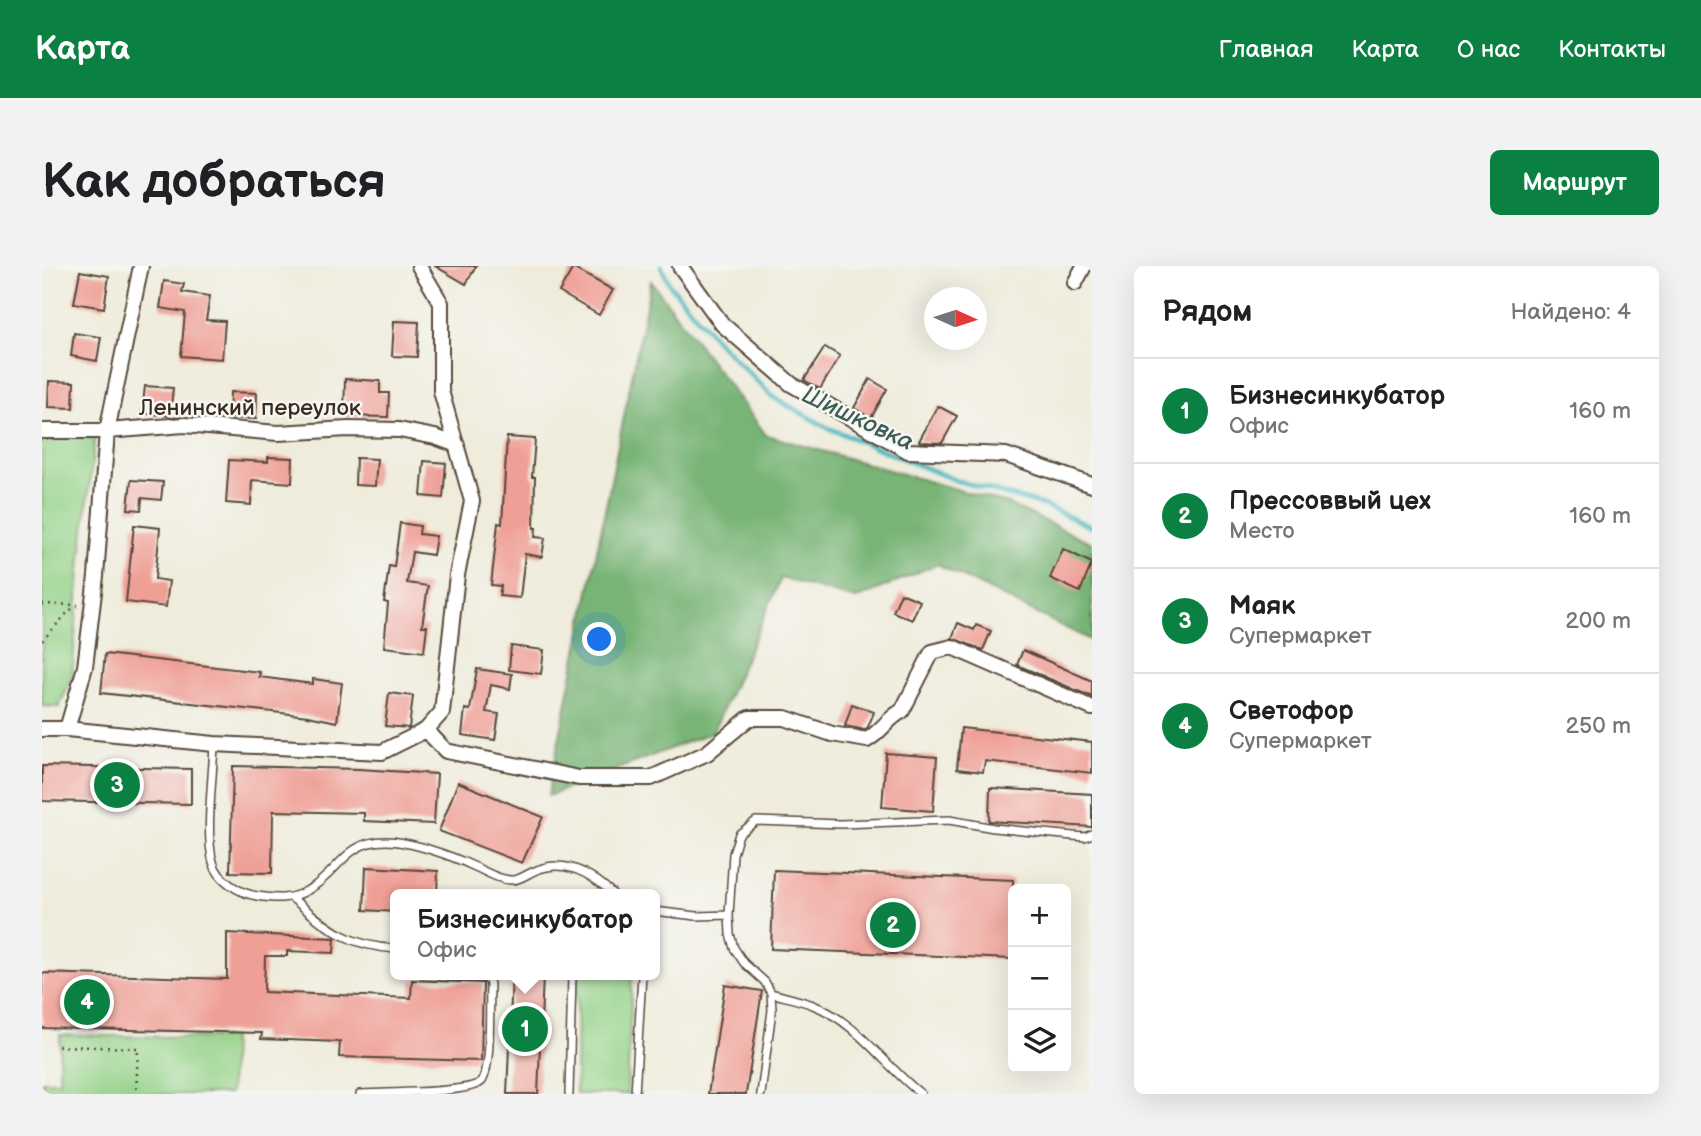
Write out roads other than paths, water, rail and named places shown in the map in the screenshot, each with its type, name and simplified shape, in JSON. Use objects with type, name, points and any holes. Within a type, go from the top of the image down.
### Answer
[{"type":"street","points":[[67,729],[85,667],[96,576],[107,431],[141,266]]},
{"type":"street","points":[[42,729],[67,729],[214,744],[382,752],[426,730],[442,712],[457,575],[472,500],[441,391],[441,303],[419,266]]},
{"type":"street","points":[[680,266],[722,324],[791,384],[908,451],[1006,456],[1092,485]]},
{"type":"street","points":[[1076,283],[1084,266]]},
{"type":"street","name":"Ленинский переулок","points":[[42,431],[107,431],[184,425],[278,433],[348,429],[400,430],[435,437],[457,445]]},
{"type":"street","points":[[426,730],[446,751],[579,778],[651,778],[707,753],[749,718],[785,718],[832,734],[867,740],[902,711],[932,652],[951,647],[1092,708]]},
{"type":"lane","points":[[214,744],[210,844],[213,864],[230,885],[251,895],[275,899],[292,898],[310,889],[342,857],[359,845],[387,841],[430,850],[515,881],[548,865],[564,865],[580,870],[606,889]]},
{"type":"lane","points":[[761,1094],[772,1010],[771,993],[765,982],[744,963],[734,948],[729,915],[733,854],[739,834],[756,821],[841,824],[949,820],[994,828],[1073,836],[1085,837],[1092,834]]},
{"type":"lane","points":[[292,898],[325,925],[357,944],[390,948]]},
{"type":"lane","points":[[660,912],[696,916],[729,915]]},
{"type":"lane","points":[[360,1094],[455,1091],[472,1088],[482,1082],[487,1068],[488,980]]},
{"type":"lane","points":[[569,1094],[572,980]]},
{"type":"lane","points":[[635,1094],[642,980]]},
{"type":"lane","points":[[771,993],[813,1005],[836,1018],[874,1049],[898,1076],[921,1094]]},
{"type":"waterway","name":"Шишковка","points":[[661,266],[670,285],[718,342],[773,397],[826,427],[955,480],[1043,505],[1092,527]]},
{"type":"place","name":"Maяк","points":[[117,785]]},
{"type":"place","name":"Прессоввый цех","points":[[893,925]]},
{"type":"place","name":"Светофор","points":[[87,1002]]},
{"type":"place","name":"Бизнесинкубатор","points":[[525,1029]]}]
